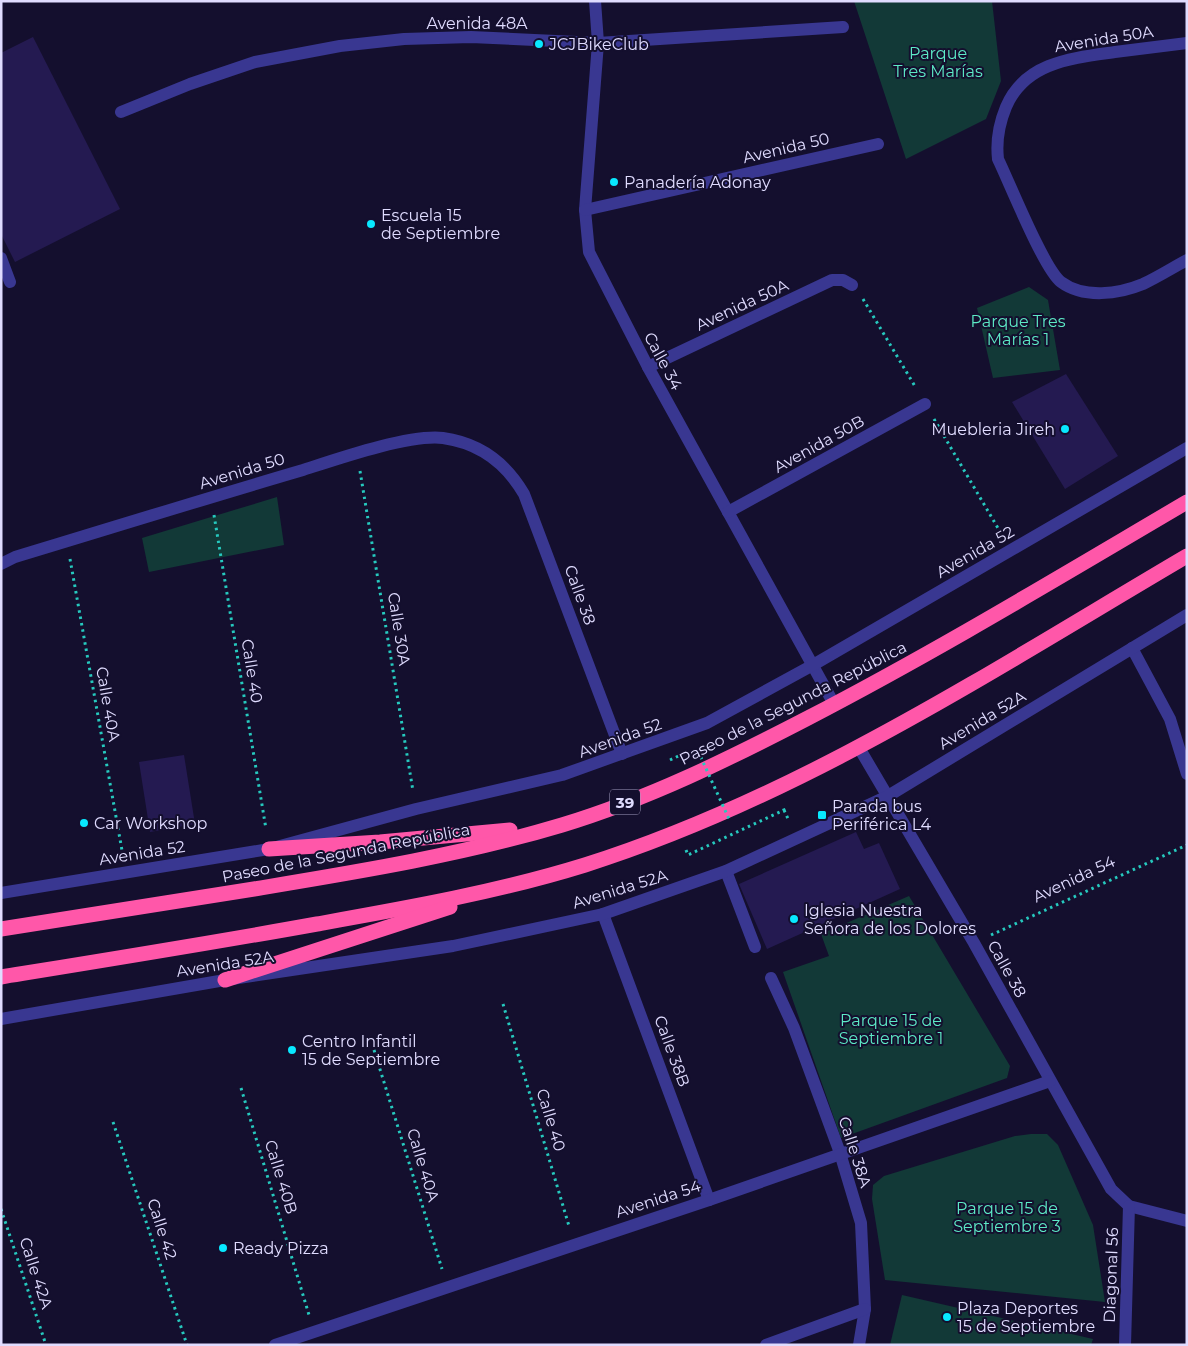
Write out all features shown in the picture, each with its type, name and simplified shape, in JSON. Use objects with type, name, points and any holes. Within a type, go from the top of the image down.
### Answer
[{"type":"highway","name":"Paseo de la Segunda República","points":[[1,929],[315,879],[425,859],[562,825],[628,801],[716,765],[922,657],[1187,502]]},
{"type":"highway","points":[[225,980],[587,864],[684,829],[858,746],[932,705],[1187,556]]},
{"type":"highway","points":[[269,849],[380,842],[562,825]]},
{"type":"highway","points":[[1,977],[366,916],[520,884]]},
{"type":"street","name":"Calle 34","points":[[595,1],[598,43],[585,210],[592,259],[648,368],[834,704]]},
{"type":"street","name":"Avenida 48A","points":[[121,112],[236,68],[280,56],[340,46],[404,39],[471,37],[598,43],[843,27]]},
{"type":"street","name":"Avenida 50A","points":[[1187,43],[1077,57],[1051,64],[1025,79],[1010,98],[1000,125],[997,147],[998,159],[1052,272],[1062,283],[1077,289],[1107,293],[1143,284],[1187,260]]},
{"type":"street","name":"Avenida 50","points":[[585,210],[878,144]]},
{"type":"street","points":[[1,258],[10,282]]},
{"type":"street","name":"Avenida 50A","points":[[648,368],[832,280],[842,280],[852,285]]},
{"type":"street","name":"Avenida 50B","points":[[728,512],[926,404]]},
{"type":"street","name":"Avenida 50","points":[[1,564],[67,541],[357,453],[426,438],[442,438],[476,447],[493,457]]},
{"type":"street","name":"Avenida 52","points":[[1,893],[269,849],[416,809],[562,775],[707,723],[813,665],[1187,448]]},
{"type":"street","name":"Calle 38","points":[[493,457],[506,468],[524,494],[622,754]]},
{"type":"street","name":"Avenida 52A","points":[[1,1019],[225,980],[453,946],[603,914],[726,871],[888,796],[1187,616]]},
{"type":"street","points":[[1132,648],[1170,719],[1187,774]]},
{"type":"street","name":"Calle 38","points":[[858,746],[974,943],[1111,1189],[1130,1206]]},
{"type":"street","points":[[726,871],[755,947]]},
{"type":"street","name":"Calle 38B","points":[[603,914],[709,1200]]},
{"type":"street","name":"Calle 38A","points":[[772,978],[794,1028],[840,1153],[861,1223],[865,1309],[859,1345]]},
{"type":"street","name":"Avenida 54","points":[[275,1345],[574,1243],[709,1200],[1050,1081]]},
{"type":"street","points":[[1130,1206],[1187,1221]]},
{"type":"street","name":"Diagonal 56","points":[[1125,1345],[1130,1206]]},
{"type":"street","points":[[766,1345],[865,1309]]},
{"type":"path","name":"Calle 30A","points":[[357,453],[416,809]]},
{"type":"path","name":"Calle 40","points":[[211,497],[269,849]]},
{"type":"path","name":"Calle 40A","points":[[67,541],[126,871]]},
{"type":"path","points":[[698,751],[729,819]]},
{"type":"path","name":"Avenida 54","points":[[974,943],[1187,845]]},
{"type":"path","name":"Calle 40","points":[[503,1004],[574,1243]]},
{"type":"path","name":"Calle 40A","points":[[374,1050],[448,1286]]},
{"type":"path","name":"Calle 40B","points":[[241,1088],[314,1331]]},
{"type":"path","name":"Calle 42","points":[[113,1122],[187,1345]]},
{"type":"path","name":"Calle 42A","points":[[1,1210],[46,1345]]},
{"type":"green space","name":"Parque Tres Marías","points":[[854,1],[992,1],[1001,81],[986,119],[906,159]]},
{"type":"green space","name":"Parque Tres Marías 1","points":[[1029,287],[1048,300],[1060,370],[993,378],[977,308]]},
{"type":"green space","points":[[277,497],[284,545],[149,572],[142,538]]},
{"type":"green space","name":"Parque 15 de Septiembre 1","points":[[909,896],[1010,1066],[1007,1078],[841,1138],[783,972],[829,956],[821,934]]},
{"type":"green space","name":"Parque 15 de Septiembre 3","points":[[1047,1134],[1058,1145],[1093,1225],[1105,1302],[885,1280],[872,1199],[873,1185],[884,1176],[1015,1136]]},
{"type":"green space","name":"Plaza Deportes 15 de Septiembre","points":[[902,1295],[1093,1339],[1091,1345],[890,1345]]},
{"type":"building","points":[[33,37],[120,209],[15,262],[1,234],[1,53]]},
{"type":"building","name":"Muebleria Jireh","points":[[1066,374],[1118,456],[1065,489],[1012,402]]},
{"type":"building","points":[[184,755],[195,824],[150,832],[139,762]]},
{"type":"building","name":"Iglesia Nuestra Señora de los Dolores","points":[[856,832],[864,849],[879,843],[900,889],[767,949],[739,884]]},
{"type":"place","name":"JCJBikeClub","points":[[539,44]]},
{"type":"place","name":"Panadería Adonay","points":[[614,182]]},
{"type":"place","name":"Escuela 15 de Septiembre","points":[[371,224]]},
{"type":"place","name":"Muebleria Jireh","points":[[1065,429]]},
{"type":"place","name":"Parada bus Periférica L4","points":[[822,815]]},
{"type":"place","name":"Car Workshop","points":[[84,823]]},
{"type":"place","name":"Iglesia Nuestra Señora de los Dolores","points":[[794,919]]},
{"type":"place","name":"Centro Infantil 15 de Septiembre","points":[[292,1050]]},
{"type":"place","name":"Ready Pizza","points":[[223,1248]]},
{"type":"place","name":"Plaza Deportes 15 de Septiembre","points":[[947,1317]]}]
